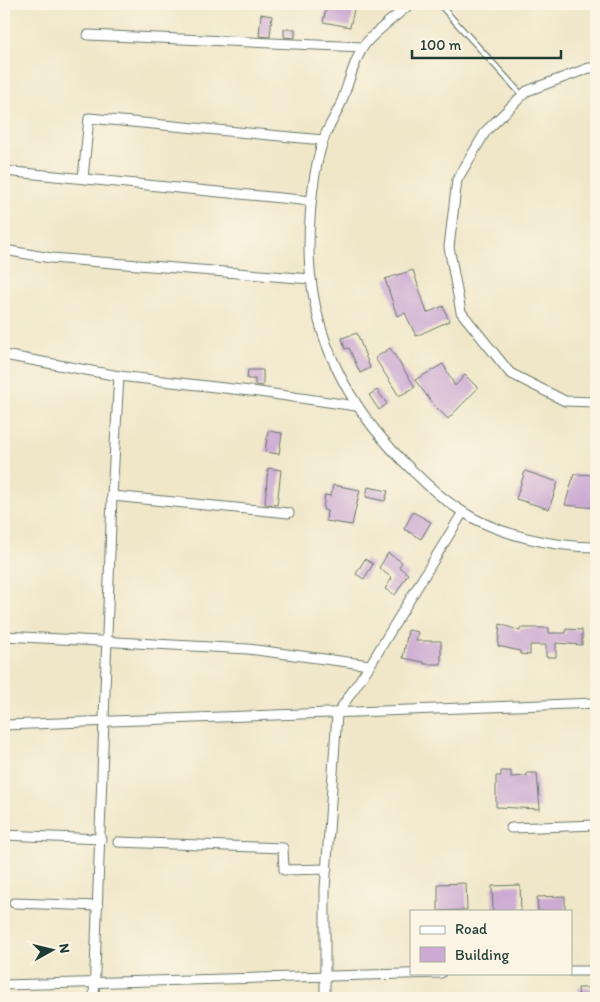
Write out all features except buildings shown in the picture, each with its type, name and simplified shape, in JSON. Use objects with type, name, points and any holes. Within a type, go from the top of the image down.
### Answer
[{"type":"street","points":[[410,4],[363,47],[339,108],[323,140],[311,201],[311,279],[322,326],[338,374],[356,406],[385,445],[428,485],[463,512],[514,535],[575,547],[596,546]]},
{"type":"street","points":[[88,35],[363,47]]},
{"type":"street","points":[[596,68],[589,68],[526,91],[486,131],[457,180],[449,247],[461,312],[510,373],[565,401],[596,402]]},
{"type":"street","points":[[83,178],[89,118],[323,140]]},
{"type":"street","points":[[4,171],[311,201]]},
{"type":"street","points":[[4,250],[51,258],[311,279]]},
{"type":"street","points":[[4,356],[119,376],[286,395],[356,406]]},
{"type":"street","points":[[94,998],[102,839],[112,496],[119,376]]},
{"type":"street","points":[[112,496],[289,513]]},
{"type":"street","points":[[325,998],[327,869],[337,714],[370,665],[463,512]]},
{"type":"street","points":[[4,636],[248,649],[370,665]]},
{"type":"street","points":[[4,725],[596,703]]},
{"type":"street","points":[[511,828],[596,825]]},
{"type":"street","points":[[4,835],[102,839]]},
{"type":"street","points":[[118,842],[283,848],[284,870],[327,869]]},
{"type":"street","points":[[14,903],[98,906]]},
{"type":"street","points":[[572,971],[596,971]]},
{"type":"street","points":[[4,985],[410,974]]},
{"type":"lane","points":[[440,5],[522,95]]}]
